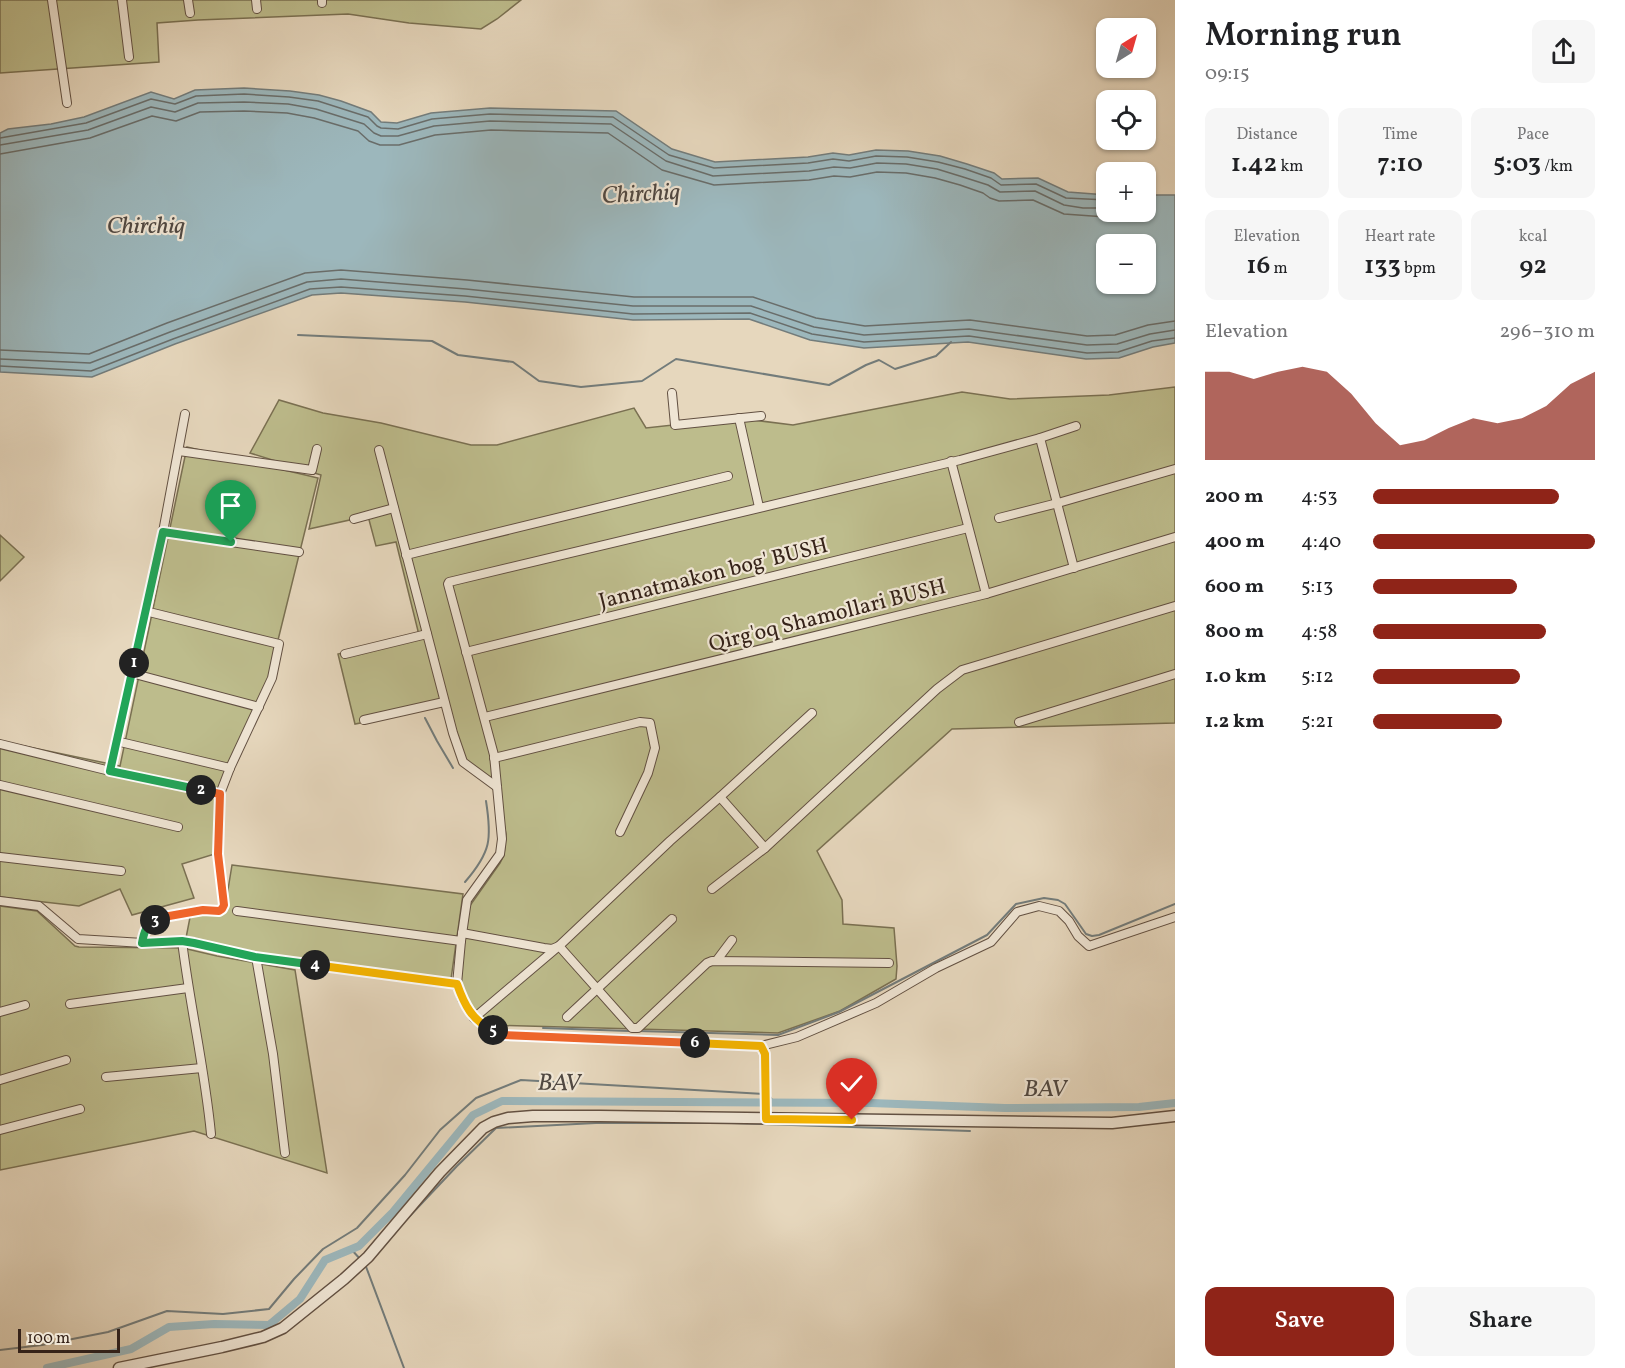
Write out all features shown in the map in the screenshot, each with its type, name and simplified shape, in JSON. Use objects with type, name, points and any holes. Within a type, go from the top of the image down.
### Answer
[{"type":"street","points":[[52,0],[67,103]]},
{"type":"street","points":[[122,0],[129,57]]},
{"type":"street","points":[[188,0],[190,13]]},
{"type":"street","points":[[672,393],[675,425],[761,416]]},
{"type":"street","points":[[110,771],[163,532],[185,414]]},
{"type":"street","points":[[739,418],[759,507]]},
{"type":"street","points":[[1076,426],[1040,438],[951,461],[449,582],[494,758],[502,838],[500,854],[467,900],[457,984],[462,999],[474,1018],[486,1027],[504,1035],[761,1046],[797,1037],[876,1003],[936,968],[991,942],[1017,912],[1039,906],[1059,911],[1069,921],[1078,936],[1089,946],[1175,917]]},
{"type":"street","points":[[1040,438],[1074,568]]},
{"type":"street","points":[[179,451],[312,470],[317,449]]},
{"type":"street","points":[[380,450],[444,702],[463,762],[497,787]]},
{"type":"street","points":[[951,461],[986,594]]},
{"type":"street","points":[[999,518],[1175,469]]},
{"type":"street","points":[[406,555],[729,476]]},
{"type":"street","points":[[354,519],[394,508]]},
{"type":"street","name":"Jannatmakon bog' BUSH","points":[[466,652],[968,528]]},
{"type":"street","points":[[163,532],[299,552]]},
{"type":"street","name":"Qirg'oq Shamollari BUSH","points":[[485,717],[986,594],[1175,537]]},
{"type":"street","points":[[712,889],[765,848],[936,689],[962,670],[1175,606]]},
{"type":"street","points":[[142,943],[144,932],[149,924],[158,918],[203,910],[219,911],[224,905],[218,854],[220,794],[272,678],[279,644],[145,611]]},
{"type":"street","points":[[345,654],[427,634]]},
{"type":"street","points":[[131,673],[259,707]]},
{"type":"street","points":[[1019,722],[1175,674]]},
{"type":"street","points":[[364,720],[444,702]]},
{"type":"street","points":[[474,1018],[559,946],[670,841],[812,713]]},
{"type":"street","points":[[494,758],[640,722],[650,723],[656,748],[648,773],[620,832]]},
{"type":"street","points":[[116,741],[230,768]]},
{"type":"street","points":[[0,744],[110,771],[220,794]]},
{"type":"street","points":[[0,786],[178,827]]},
{"type":"street","points":[[720,797],[765,848]]},
{"type":"street","points":[[0,857],[122,872]]},
{"type":"street","points":[[0,901],[39,906],[78,939],[142,943],[182,941],[255,957],[457,984]]},
{"type":"street","points":[[237,911],[552,949],[559,946]]},
{"type":"street","points":[[567,1017],[672,919]]},
{"type":"street","points":[[717,960],[732,940]]},
{"type":"street","points":[[182,941],[211,1134]]},
{"type":"street","points":[[559,946],[632,1028],[638,1029]]},
{"type":"street","points":[[255,957],[273,1054],[285,1153]]},
{"type":"street","points":[[637,1040],[638,1029],[707,963],[717,960],[889,963]]},
{"type":"street","points":[[70,1004],[188,988]]},
{"type":"street","points":[[0,1012],[25,1005]]},
{"type":"street","points":[[761,1046],[765,1054],[765,1115]]},
{"type":"street","points":[[0,1080],[66,1060]]},
{"type":"street","points":[[106,1077],[202,1068]]},
{"type":"street","points":[[0,1130],[80,1109]]},
{"type":"street","points":[[119,1368],[263,1337],[283,1328],[368,1257],[448,1164],[483,1128],[508,1118],[765,1115],[1112,1123],[1175,1116]]},
{"type":"shaded area","points":[[0,0],[521,0],[481,29],[409,23],[348,14],[157,23],[159,62],[0,73]]},
{"type":"shaded area","points":[[1175,387],[1175,723],[952,729],[817,851],[842,900],[843,924],[894,928],[896,979],[840,1011],[778,1033],[487,1025],[477,1015],[465,997],[460,976],[469,907],[504,855],[506,834],[496,786],[465,761],[444,706],[355,724],[338,654],[419,635],[396,542],[376,546],[368,516],[309,529],[321,475],[250,453],[279,400],[323,413],[381,423],[471,445],[497,445],[634,408],[646,428],[737,418],[793,425],[962,392],[1010,399],[1109,395]]},
{"type":"shaded area","points":[[187,447],[318,478],[262,705],[221,791],[218,853],[182,864],[194,898],[132,915],[120,889],[79,906],[0,897],[0,741],[120,766]]},
{"type":"shaded area","points":[[0,535],[24,557],[0,581]]},
{"type":"shaded area","points":[[232,865],[463,894],[451,979],[248,953],[186,938],[192,907],[225,908]]},
{"type":"shaded area","points":[[0,906],[37,911],[75,946],[79,947],[183,948],[295,970],[327,1173],[194,1131],[0,1170]]},
{"type":"water","name":"Chirchiq","points":[[244,88],[290,91],[341,101],[371,112],[381,122],[397,123],[431,113],[490,108],[616,111],[672,149],[715,162],[808,157],[833,153],[849,155],[876,150],[908,151],[940,156],[967,164],[994,173],[1002,179],[1038,178],[1068,192],[1096,194],[1096,222],[1156,222],[1156,195],[1175,195],[1175,343],[1153,347],[1119,358],[1086,359],[968,342],[864,348],[810,340],[749,319],[633,320],[465,302],[341,293],[312,295],[175,344],[92,377],[0,372],[0,133],[8,129],[84,117],[151,92],[174,99],[195,90]]},
{"type":"waterway","points":[[298,335],[432,341],[458,355],[513,362],[539,381],[581,387],[642,381],[676,359],[829,385],[879,360],[895,369],[936,356],[951,342]]},
{"type":"waterway","points":[[425,718],[453,768]]},
{"type":"waterway","points":[[465,882],[480,862],[488,844],[489,825],[486,801]]},
{"type":"waterway","points":[[638,1031],[778,1035],[839,1012],[987,935],[1016,904],[1044,898],[1058,900],[1065,904],[1086,934],[1092,936],[1175,904]]},
{"type":"waterway","points":[[543,1028],[629,1031]]},
{"type":"waterway","points":[[0,1350],[42,1345],[108,1332],[167,1311],[223,1314],[269,1309],[323,1249],[357,1228],[405,1175],[440,1130],[476,1098],[521,1080],[764,1094]]},
{"type":"waterway","name":"BAV","points":[[769,1095],[774,1103]]},
{"type":"waterway","name":"BAV","points":[[47,1368],[131,1349],[169,1327],[214,1324],[269,1325],[300,1299],[325,1260],[359,1246],[393,1212],[473,1115],[502,1101],[871,1103],[1005,1108],[1139,1107],[1175,1103]]},
{"type":"waterway","points":[[406,1220],[496,1128],[596,1123],[732,1123],[970,1131]]},
{"type":"waterway","points":[[351,1249],[361,1260]]},
{"type":"waterway","points":[[365,1264],[404,1368]]},
{"type":"route","points":[[231,542],[163,532],[110,771],[220,794],[218,854],[224,905],[219,911],[203,910],[158,918],[149,924],[144,932],[142,943],[182,941],[255,957],[457,984],[462,999],[474,1018],[486,1027],[504,1035],[761,1046],[765,1054],[766,1119],[852,1120]]}]
